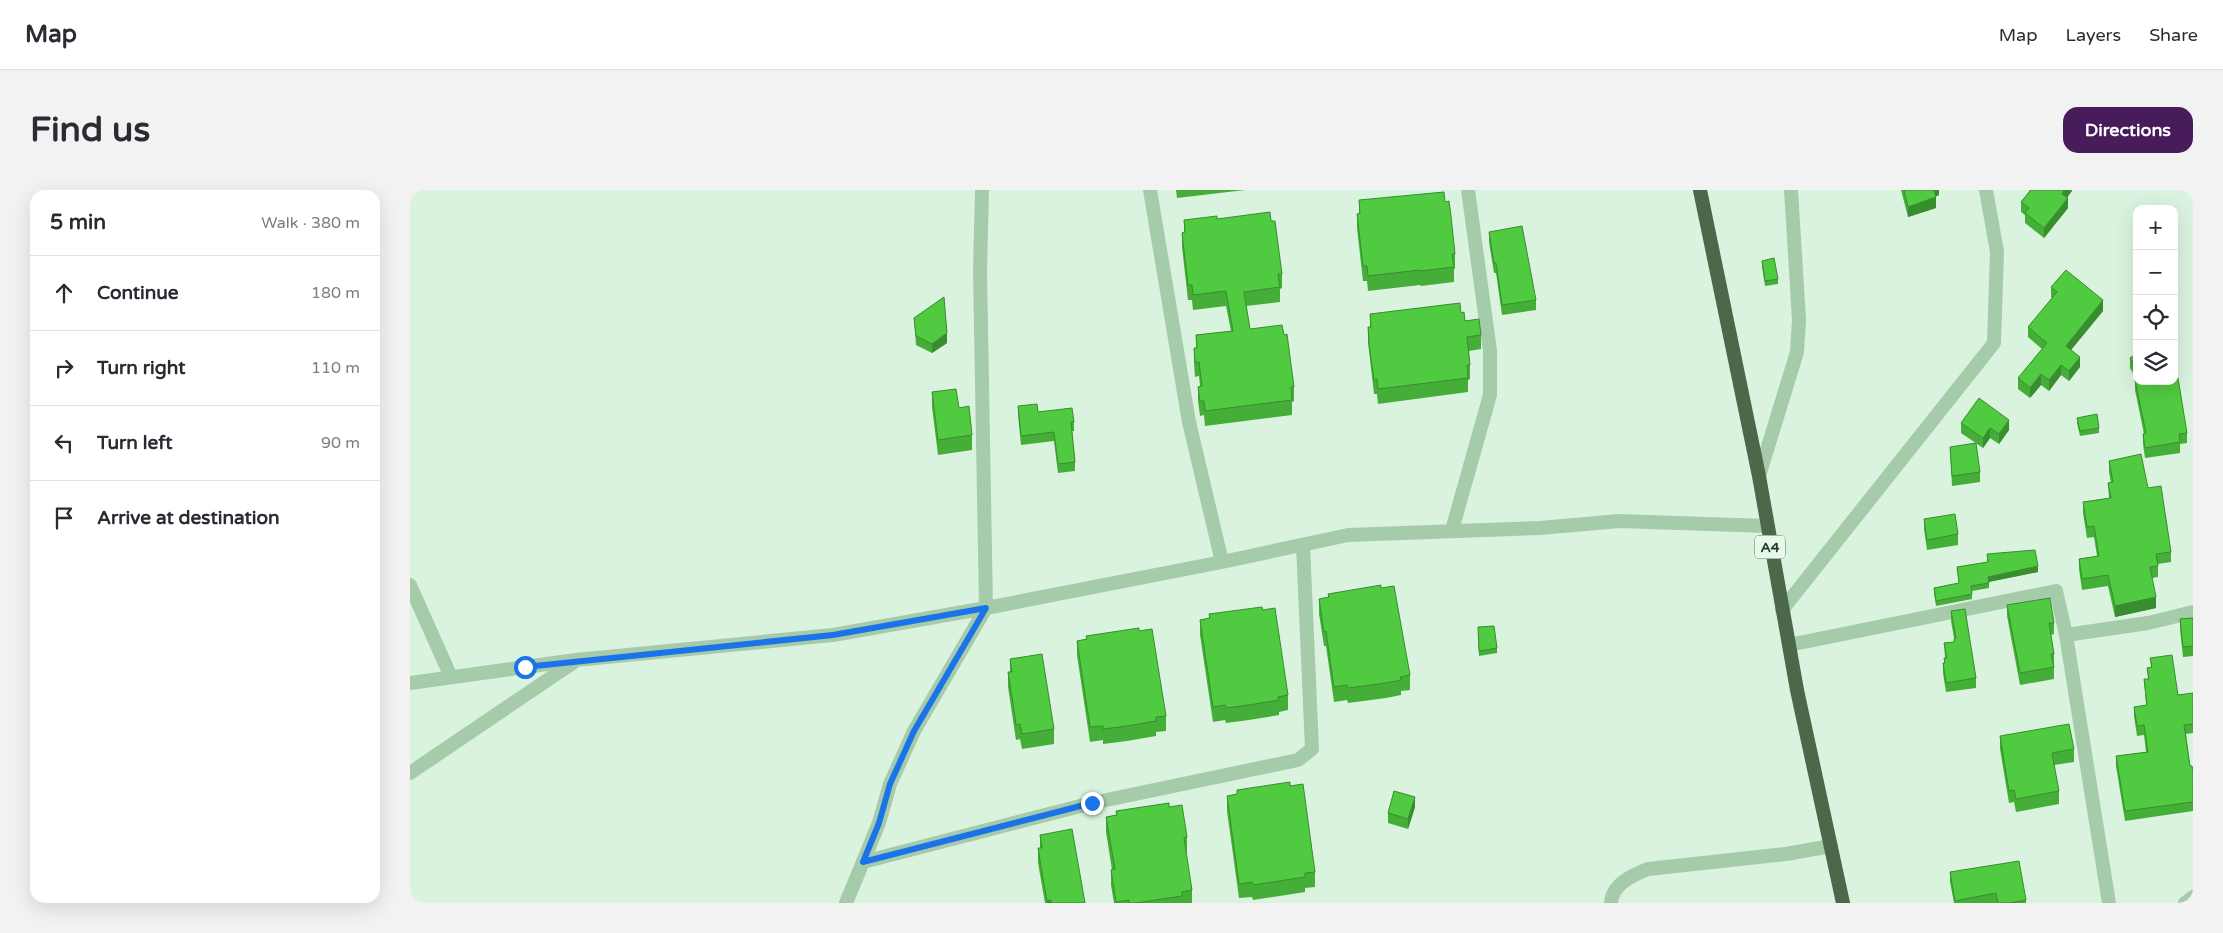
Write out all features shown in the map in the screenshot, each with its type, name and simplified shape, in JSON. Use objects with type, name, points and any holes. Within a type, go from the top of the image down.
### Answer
[{"type":"highway","name":"A4","points":[[1700,190],[1759,476],[1789,645],[1843,903]]},
{"type":"street","points":[[846,903],[879,823],[890,784],[914,731],[986,608],[980,271],[982,190]]},
{"type":"street","points":[[1150,190],[1189,422],[1222,562]]},
{"type":"street","points":[[1452,530],[1490,395],[1490,351],[1468,190]]},
{"type":"street","points":[[1759,476],[1797,352],[1799,320],[1791,190]]},
{"type":"street","points":[[1782,610],[1994,343],[1997,252],[1986,190]]},
{"type":"street","points":[[410,683],[576,660],[833,635],[986,608],[1348,536],[1452,530],[1540,528],[1619,521],[1767,526]]},
{"type":"street","points":[[863,862],[1092,803],[1298,760],[1312,749],[1303,545]]},
{"type":"street","points":[[410,585],[451,676]]},
{"type":"street","points":[[1789,645],[2056,591],[2066,635],[2110,903]]},
{"type":"street","points":[[2066,635],[2148,623],[2193,612]]},
{"type":"street","points":[[410,773],[576,660]]},
{"type":"street","points":[[1611,903],[1612,897],[1627,877],[1648,869],[1786,854],[1831,846]]},
{"type":"street","points":[[2185,903],[2193,897]]},
{"type":"building","points":[[1904,190],[1934,190],[1936,197],[1908,207]]},
{"type":"building","points":[[2031,190],[2064,190],[2062,194],[2068,198],[2044,228],[2025,213],[2029,208],[2021,202]]},
{"type":"building","points":[[1444,192],[1445,202],[1449,201],[1455,254],[1452,254],[1454,267],[1368,276],[1367,266],[1363,266],[1357,214],[1360,213],[1359,200]]},
{"type":"building","points":[[1270,212],[1271,221],[1275,221],[1282,274],[1278,274],[1280,287],[1244,292],[1250,329],[1282,325],[1284,335],[1287,334],[1294,387],[1291,387],[1292,400],[1205,411],[1204,401],[1200,401],[1198,387],[1202,386],[1199,362],[1195,362],[1194,348],[1197,348],[1196,335],[1233,331],[1226,291],[1193,295],[1192,285],[1188,285],[1182,233],[1185,232],[1184,220],[1217,216],[1217,219]]},
{"type":"building","points":[[1522,226],[1536,300],[1502,305],[1489,232]]},
{"type":"building","points":[[1774,258],[1778,279],[1765,281],[1762,261]]},
{"type":"building","points":[[2066,270],[2103,300],[2066,346],[2080,357],[2069,371],[2061,365],[2049,380],[2041,374],[2030,388],[2018,378],[2047,343],[2028,327],[2057,292],[2051,287]]},
{"type":"building","points":[[944,297],[947,333],[932,344],[916,336],[914,318]]},
{"type":"building","points":[[1460,303],[1461,313],[1464,312],[1465,321],[1479,319],[1481,335],[1467,337],[1470,365],[1467,365],[1468,378],[1378,389],[1377,379],[1374,380],[1369,344],[1368,327],[1371,327],[1370,314]]},
{"type":"building","points":[[2178,378],[2187,433],[2179,434],[2180,442],[2145,448],[2143,434],[2146,433],[2136,385],[2178,385]]},
{"type":"building","points":[[956,389],[959,408],[969,406],[972,435],[938,440],[932,392]]},
{"type":"building","points":[[1979,398],[2009,420],[1999,434],[1990,428],[1983,438],[1961,423]]},
{"type":"building","points":[[1037,404],[1038,412],[1072,408],[1074,422],[1071,422],[1075,462],[1058,464],[1054,432],[1021,436],[1018,406]]},
{"type":"building","points":[[2097,414],[2099,428],[2080,431],[2077,418]]},
{"type":"building","points":[[1976,443],[1980,472],[1952,476],[1950,447]]},
{"type":"building","points":[[2141,454],[2148,488],[2161,486],[2171,552],[2156,554],[2158,566],[2150,567],[2156,597],[2115,606],[2108,575],[2082,579],[2079,559],[2099,556],[2094,526],[2087,527],[2083,502],[2111,498],[2108,483],[2113,482],[2109,461]]},
{"type":"building","points":[[1955,514],[1958,534],[1927,540],[1924,519]]},
{"type":"building","points":[[2035,550],[2038,566],[1988,577],[1989,583],[1971,586],[1972,594],[1936,601],[1934,588],[1959,583],[1957,567],[1988,562],[1987,554]]},
{"type":"building","points":[[1381,585],[1381,588],[1394,586],[1410,675],[1400,677],[1401,680],[1386,683],[1348,688],[1347,685],[1334,687],[1326,631],[1324,632],[1319,599],[1329,597],[1328,594]]},
{"type":"building","points":[[2050,598],[2054,623],[2049,623],[2054,654],[2051,654],[2054,667],[2020,673],[2007,605]]},
{"type":"building","points":[[1262,607],[1263,610],[1275,608],[1288,695],[1278,697],[1279,700],[1249,705],[1226,708],[1225,705],[1213,707],[1200,620],[1210,618],[1209,614]]},
{"type":"building","points":[[1965,609],[1976,678],[1946,683],[1943,663],[1945,663],[1944,658],[1947,658],[1944,643],[1954,642],[1956,638],[1951,611]]},
{"type":"building","points":[[2193,618],[2193,646],[2183,647],[2180,619]]},
{"type":"building","points":[[1494,626],[1497,648],[1479,651],[1478,627]]},
{"type":"building","points":[[1139,628],[1139,631],[1152,629],[1166,716],[1156,717],[1156,721],[1127,726],[1103,729],[1103,726],[1090,727],[1077,641],[1087,639],[1086,636]]},
{"type":"building","points":[[1042,654],[1054,729],[1022,734],[1020,724],[1016,725],[1008,672],[1012,672],[1010,659]]},
{"type":"building","points":[[2172,655],[2178,695],[2193,693],[2193,724],[2184,725],[2190,766],[2192,766],[2193,771],[2193,802],[2125,811],[2116,756],[2148,752],[2144,725],[2137,726],[2134,707],[2147,705],[2144,679],[2149,679],[2147,668],[2152,667],[2150,658]]},
{"type":"building","points":[[2069,724],[2074,749],[2052,753],[2059,791],[2016,799],[2014,790],[2009,791],[2000,736]]},
{"type":"building","points":[[1290,782],[1290,786],[1303,784],[1315,872],[1305,873],[1305,877],[1253,885],[1252,882],[1239,884],[1227,796],[1237,794],[1237,790]]},
{"type":"building","points":[[1394,791],[1415,797],[1408,819],[1388,813]]},
{"type":"building","points":[[1169,803],[1169,807],[1182,805],[1187,837],[1184,838],[1192,890],[1182,892],[1182,896],[1135,903],[1129,903],[1129,900],[1116,902],[1111,870],[1115,869],[1106,817],[1117,815],[1116,811]]},
{"type":"building","points":[[1072,829],[1085,903],[1051,903],[1051,900],[1047,901],[1042,873],[1038,848],[1042,848],[1040,835]]},
{"type":"building","points":[[2019,861],[2026,900],[1998,903],[1996,893],[1955,901],[1950,872]]},
{"type":"route","points":[[525,667],[576,660],[833,635],[986,608],[914,731],[890,784],[879,823],[863,862],[1092,803]]}]
